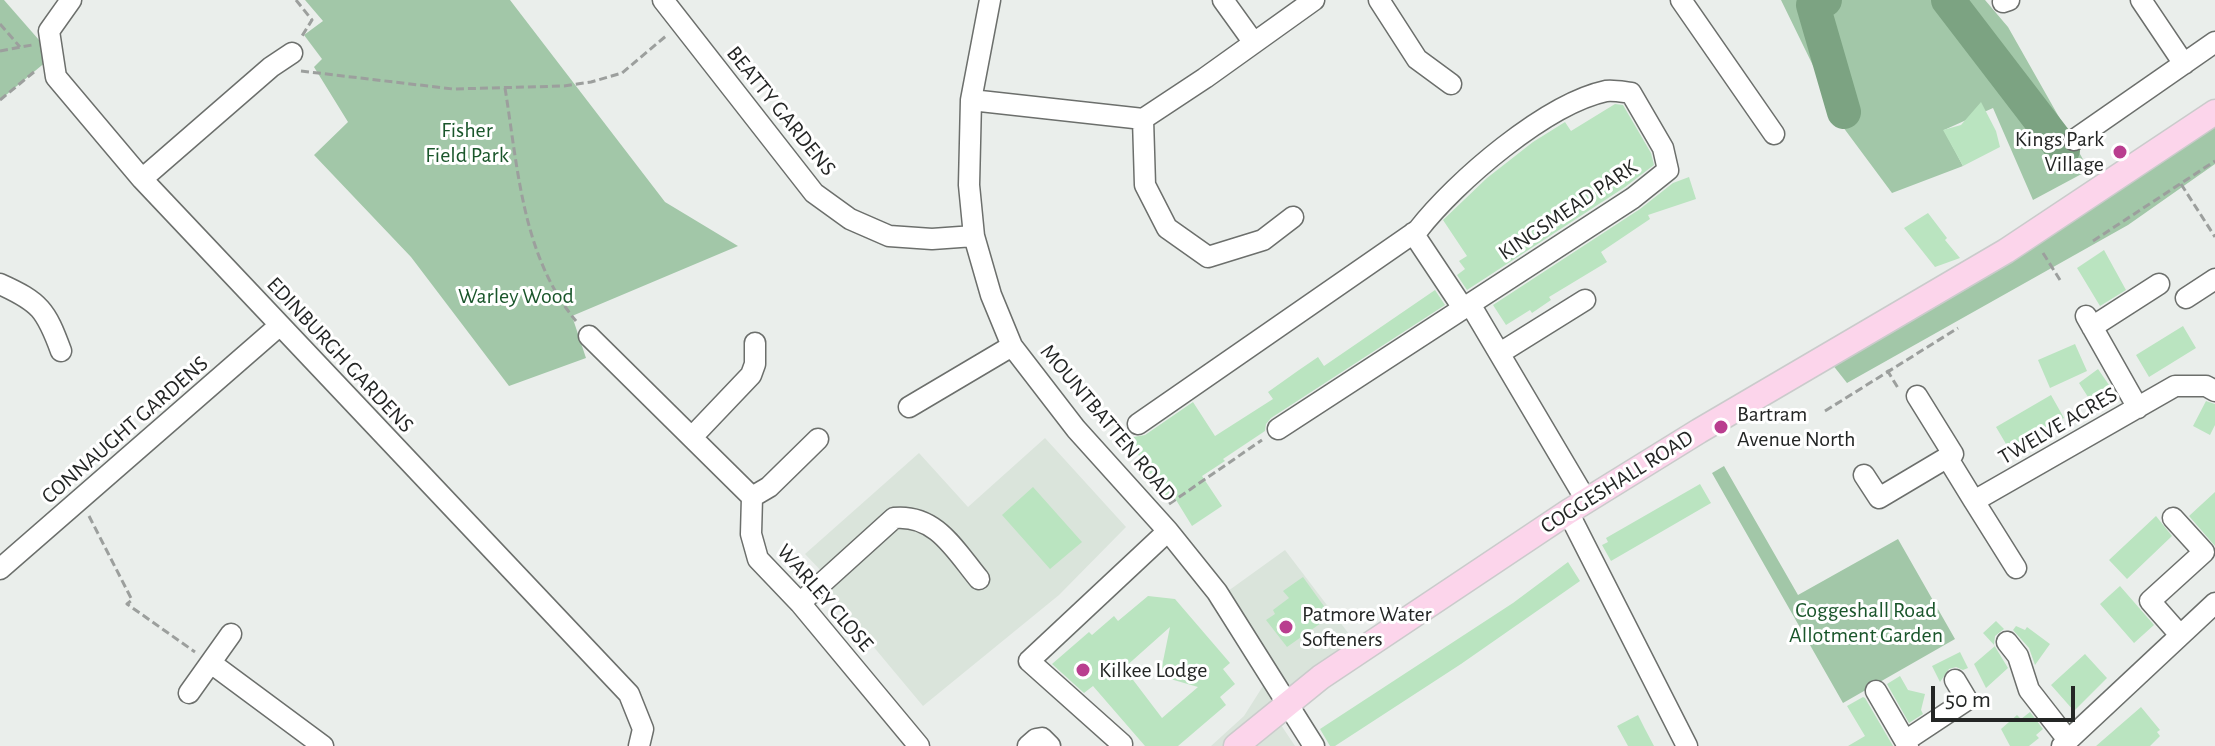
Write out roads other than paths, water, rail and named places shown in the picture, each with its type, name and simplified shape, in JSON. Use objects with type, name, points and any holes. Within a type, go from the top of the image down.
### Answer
[{"type":"main road","name":"COGGESHALL ROAD","points":[[1236,746],[1288,702],[1577,506],[2031,234],[2215,112]]},
{"type":"street","name":"EDINBURGH GARDENS","points":[[71,0],[49,31],[56,77],[142,179],[629,694],[641,737]]},
{"type":"street","name":"BEATTY GARDENS","points":[[663,0],[814,193],[850,219],[889,236],[932,239],[974,236]]},
{"type":"street","name":"MOUNTBATTEN ROAD","points":[[990,0],[971,100],[969,185],[974,236],[991,295],[1012,346],[1076,429],[1168,531],[1217,592],[1314,746]]},
{"type":"street","points":[[1223,0],[1254,43]]},
{"type":"street","points":[[971,100],[1143,119],[1314,0]]},
{"type":"street","points":[[1379,0],[1417,59],[1451,84]]},
{"type":"street","points":[[1681,0],[1774,134]]},
{"type":"street","points":[[2141,0],[2184,64]]},
{"type":"street","points":[[2074,140],[2215,42]]},
{"type":"street","points":[[142,179],[271,67],[292,53]]},
{"type":"street","name":"KINGSMEAD PARK","points":[[1138,424],[1413,233],[1482,165],[1552,113],[1608,91],[1631,93],[1663,148],[1668,170],[1633,198],[1466,306]]},
{"type":"street","points":[[1143,119],[1145,185],[1167,228],[1208,257],[1263,240],[1293,217]]},
{"type":"street","points":[[1413,233],[1500,353],[1577,506],[1687,746]]},
{"type":"street","points":[[2186,298],[2215,279]]},
{"type":"street","points":[[0,284],[25,295],[49,317],[61,351]]},
{"type":"street","points":[[2138,408],[2089,321],[2159,284]]},
{"type":"street","points":[[1500,353],[1585,300]]},
{"type":"street","points":[[1278,429],[1466,306]]},
{"type":"street","name":"CONNAUGHT GARDENS","points":[[0,569],[279,326]]},
{"type":"street","points":[[589,336],[752,497],[769,487],[818,439]]},
{"type":"street","points":[[692,437],[751,375],[755,364],[755,343]]},
{"type":"street","points":[[909,407],[1012,346]]},
{"type":"street","name":"TWELVE ACRES","points":[[1974,501],[2175,386],[2206,386],[2215,391]]},
{"type":"street","points":[[1864,475],[1879,498],[1953,454],[1917,396]]},
{"type":"street","points":[[1947,457],[2016,568]]},
{"type":"street","name":"WARLEY CLOSE","points":[[752,497],[753,546],[758,559],[800,603],[919,746]]},
{"type":"street","points":[[800,603],[894,518],[910,517],[932,525],[979,579]]},
{"type":"street","points":[[2173,518],[2204,552],[2150,601],[2180,635]]},
{"type":"street","points":[[1122,744],[1029,661],[1168,531]]},
{"type":"street","points":[[2007,642],[2018,656],[2029,690],[2065,743],[2214,606]]},
{"type":"street","points":[[189,693],[231,634]]},
{"type":"street","points":[[211,663],[323,746]]},
{"type":"street","points":[[1876,691],[1907,743],[1967,700],[1955,680]]},
{"type":"street","points":[[1028,746],[1042,738],[1050,746]]},
{"type":"waterway","points":[[1825,0],[1813,5],[1844,112]]},
{"type":"waterway","points":[[1948,0],[2063,150]]},
{"type":"place","name":"Kings Park Village","points":[[2120,152]]},
{"type":"place","name":"Bartram Avenue North","points":[[1721,427]]},
{"type":"place","name":"Patmore Water Softeners","points":[[1286,627]]},
{"type":"place","name":"Kilkee Lodge","points":[[1083,670]]},
{"type":"park label","name":"Fisher Field Park","points":[[467,142]]},
{"type":"park label","name":"Warley Wood","points":[[516,296]]},
{"type":"park label","name":"Coggeshall Road Allotment Garden","points":[[1866,622]]}]
